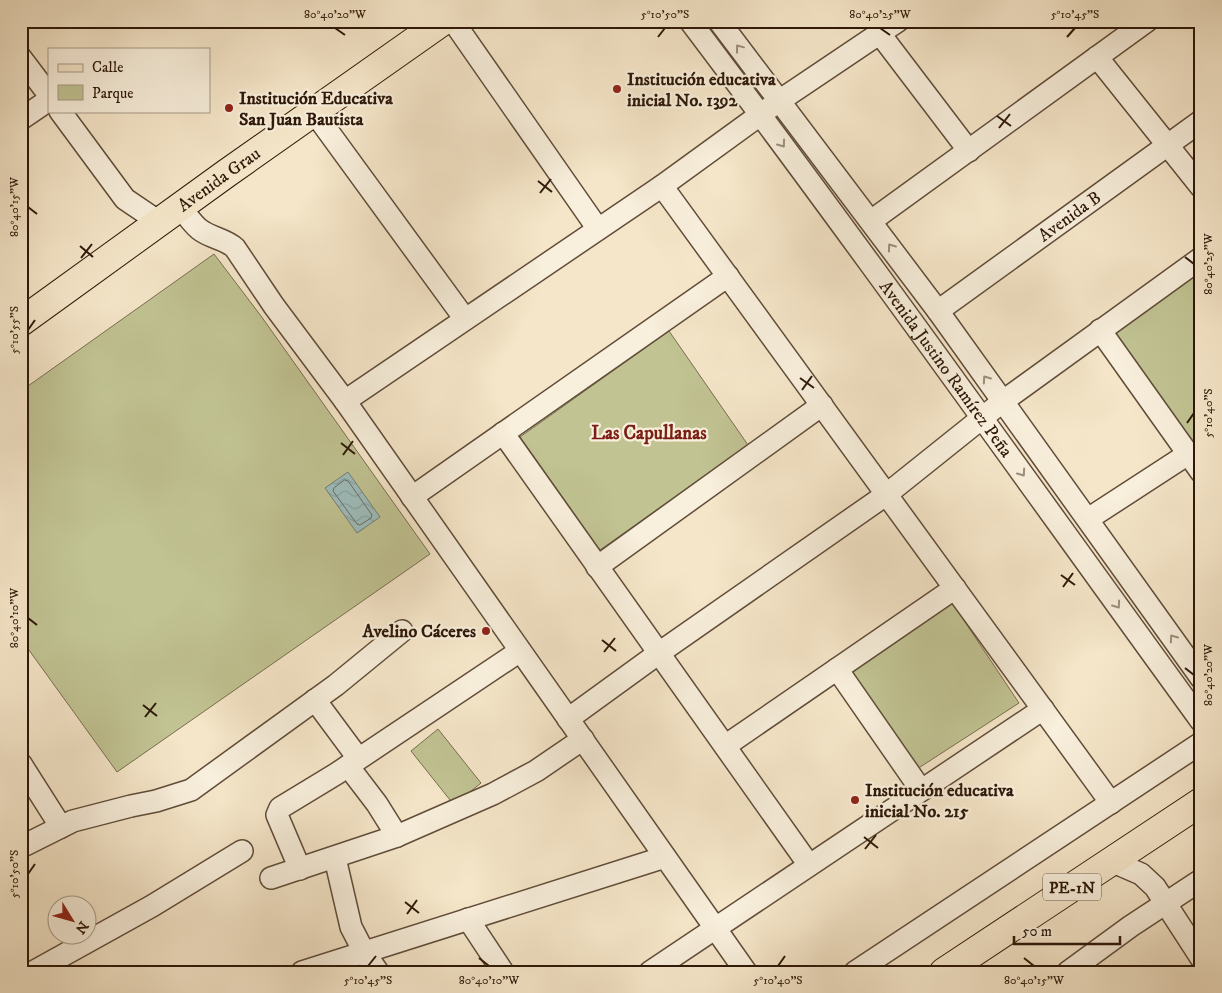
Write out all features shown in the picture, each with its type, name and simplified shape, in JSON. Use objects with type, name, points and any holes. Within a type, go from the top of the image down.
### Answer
[{"type":"main road","name":"Avenida Grau","points":[[21,322],[314,112],[426,26]]},
{"type":"main road","name":"PE-1N","points":[[944,972],[1201,802]]},
{"type":"street","points":[[453,21],[598,229]]},
{"type":"street","name":"Avenida Justino Ramírez Peña","points":[[690,21],[760,114],[1201,720]]},
{"type":"street","name":"Avenida Justino Ramírez Peña","points":[[719,21],[938,311],[1201,678]]},
{"type":"street","points":[[345,400],[662,186],[760,114],[898,21]]},
{"type":"street","points":[[871,221],[969,152],[1147,21]]},
{"type":"street","points":[[880,34],[969,152]]},
{"type":"street","points":[[1098,57],[1166,146],[1201,187]]},
{"type":"street","points":[[21,58],[48,94]]},
{"type":"street","points":[[21,119],[48,101]]},
{"type":"street","points":[[61,112],[125,199],[170,215],[216,239],[230,243],[235,248],[274,306],[345,400],[746,972]]},
{"type":"street","points":[[314,112],[465,319]]},
{"type":"street","name":"Avenida B","points":[[938,311],[1201,121]]},
{"type":"street","points":[[662,186],[1112,803]]},
{"type":"street","points":[[568,719],[887,494],[1002,402],[1201,258]]},
{"type":"street","points":[[412,496],[728,276]]},
{"type":"street","points":[[1100,330],[1201,472]]},
{"type":"street","points":[[598,567],[822,405]]},
{"type":"street","points":[[503,433],[809,865]]},
{"type":"street","points":[[1088,519],[1188,454]]},
{"type":"street","points":[[725,746],[955,588]]},
{"type":"street","points":[[21,847],[73,821],[156,801],[191,790],[336,685],[402,631]]},
{"type":"street","points":[[300,869],[277,815],[280,808],[353,762],[520,650]]},
{"type":"street","points":[[837,669],[920,790]]},
{"type":"street","points":[[315,700],[396,836]]},
{"type":"street","points":[[650,972],[1043,708]]},
{"type":"street","points":[[271,878],[396,836],[493,794],[536,771],[582,739]]},
{"type":"street","points":[[856,972],[1201,743]]},
{"type":"street","points":[[21,764],[62,827]]},
{"type":"street","points":[[47,969],[242,851]]},
{"type":"street","points":[[302,972],[665,857]]},
{"type":"street","points":[[335,858],[351,927],[364,952],[378,972]]},
{"type":"street","points":[[1111,861],[1141,874],[1155,887],[1201,958]]},
{"type":"street","points":[[1068,972],[1131,926],[1201,880]]},
{"type":"street","points":[[468,919],[503,972]]},
{"type":"green space","points":[[214,254],[261,316],[430,554],[117,772],[21,639],[21,391]]},
{"type":"green space","points":[[1201,269],[1201,462],[1110,333]]},
{"type":"green space","points":[[669,331],[748,445],[600,550],[520,437]]},
{"type":"green space","points":[[949,598],[1019,703],[914,771],[842,671]]},
{"type":"green space","points":[[438,729],[481,783],[454,805],[411,751]]},
{"type":"water","points":[[348,472],[380,517],[357,533],[325,488]]},
{"type":"place","name":"Institución educativa inicial No. 1392","points":[[617,89]]},
{"type":"place","name":"Institución Educativa San Juan Bautista","points":[[229,108]]},
{"type":"place","name":"Avelino Cáceres","points":[[486,631]]},
{"type":"place","name":"Institución educativa inicial No. 215","points":[[855,800]]},
{"type":"district","name":"Las Capullanas","points":[[649,432]]}]
